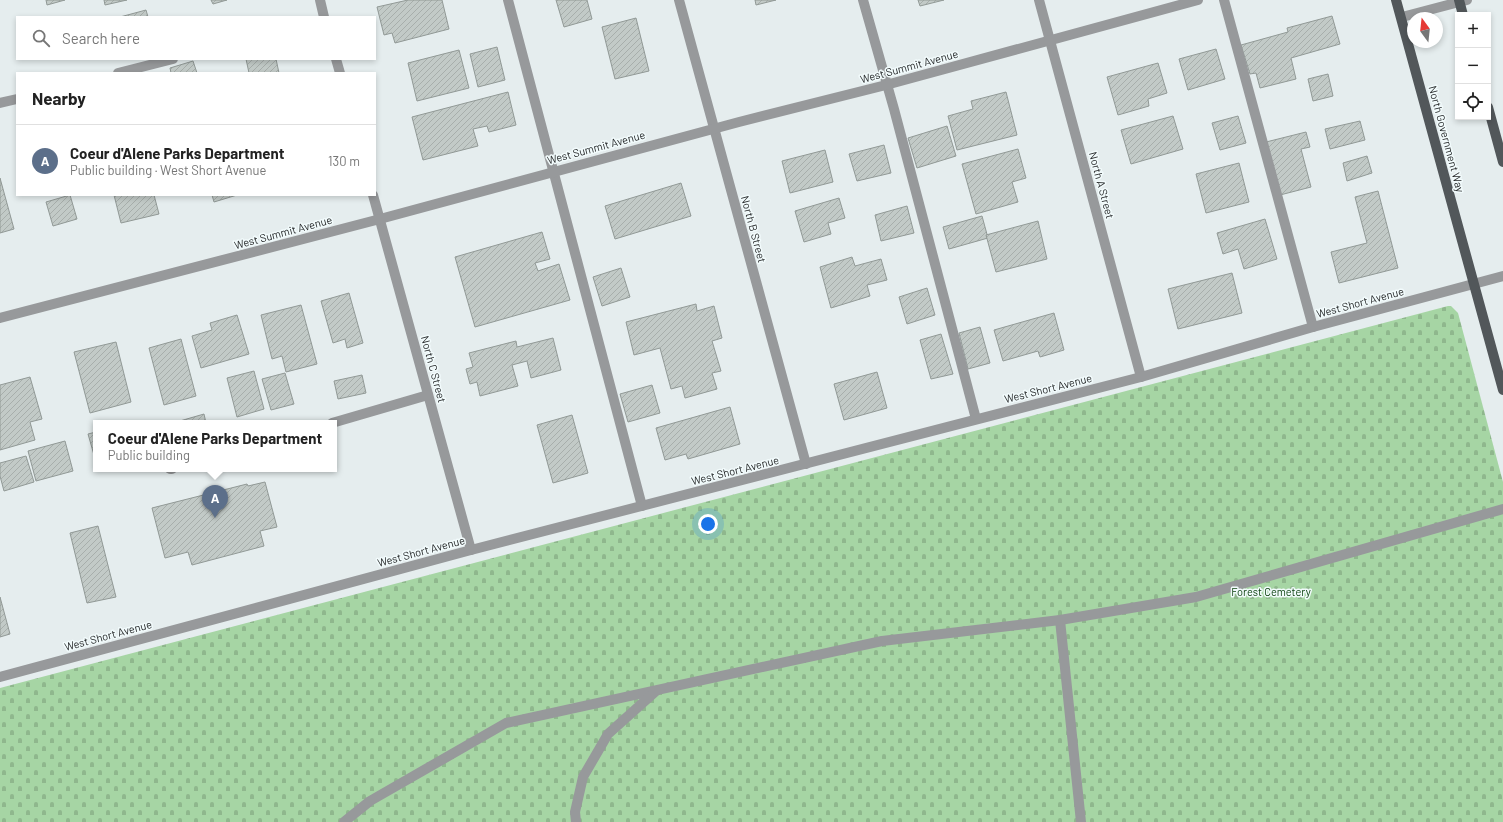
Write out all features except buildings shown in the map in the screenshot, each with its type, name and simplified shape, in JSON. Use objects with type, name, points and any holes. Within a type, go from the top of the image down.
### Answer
[{"type":"main road","name":"North Government Way","points":[[1396,0],[1402,17],[1503,390]]},
{"type":"main road","points":[[1462,1],[1463,12]]},
{"type":"main road","points":[[1491,118],[1503,162]]},
{"type":"street","points":[[320,0],[324,16]]},
{"type":"street","points":[[508,0],[642,506]]},
{"type":"street","name":"North B Street","points":[[679,0],[806,464]]},
{"type":"street","points":[[863,0],[894,109],[976,419]]},
{"type":"street","name":"North A Street","points":[[1039,0],[1141,377]]},
{"type":"street","name":"West Summit Avenue","points":[[0,318],[380,219],[713,128],[886,85],[1198,0]]},
{"type":"street","points":[[1224,0],[1313,327]]},
{"type":"street","points":[[1402,17],[1462,1]]},
{"type":"street","points":[[122,72],[169,60]]},
{"type":"street","points":[[336,60],[340,72]]},
{"type":"street","points":[[0,103],[16,99]]},
{"type":"street","name":"North C Street","points":[[373,196],[471,550]]},
{"type":"street","points":[[1474,284],[1503,276]]},
{"type":"street","name":"West Short Avenue","points":[[0,677],[471,550],[1141,377],[1313,327],[1474,284]]},
{"type":"street","points":[[337,422],[428,395]]},
{"type":"street","points":[[344,822],[370,802],[506,723],[882,641],[1060,620],[1196,597],[1503,509]]},
{"type":"street","points":[[1060,620],[1081,822]]},
{"type":"street","points":[[576,822],[575,812],[583,777],[608,734],[657,690]]},
{"type":"green space","name":"Forest Cemetery","points":[[1451,306],[1458,313],[1503,482],[1503,822],[0,822],[0,688]]},
{"type":"place","name":"Coeur d'Alene Parks Department","points":[[215,518]]}]
